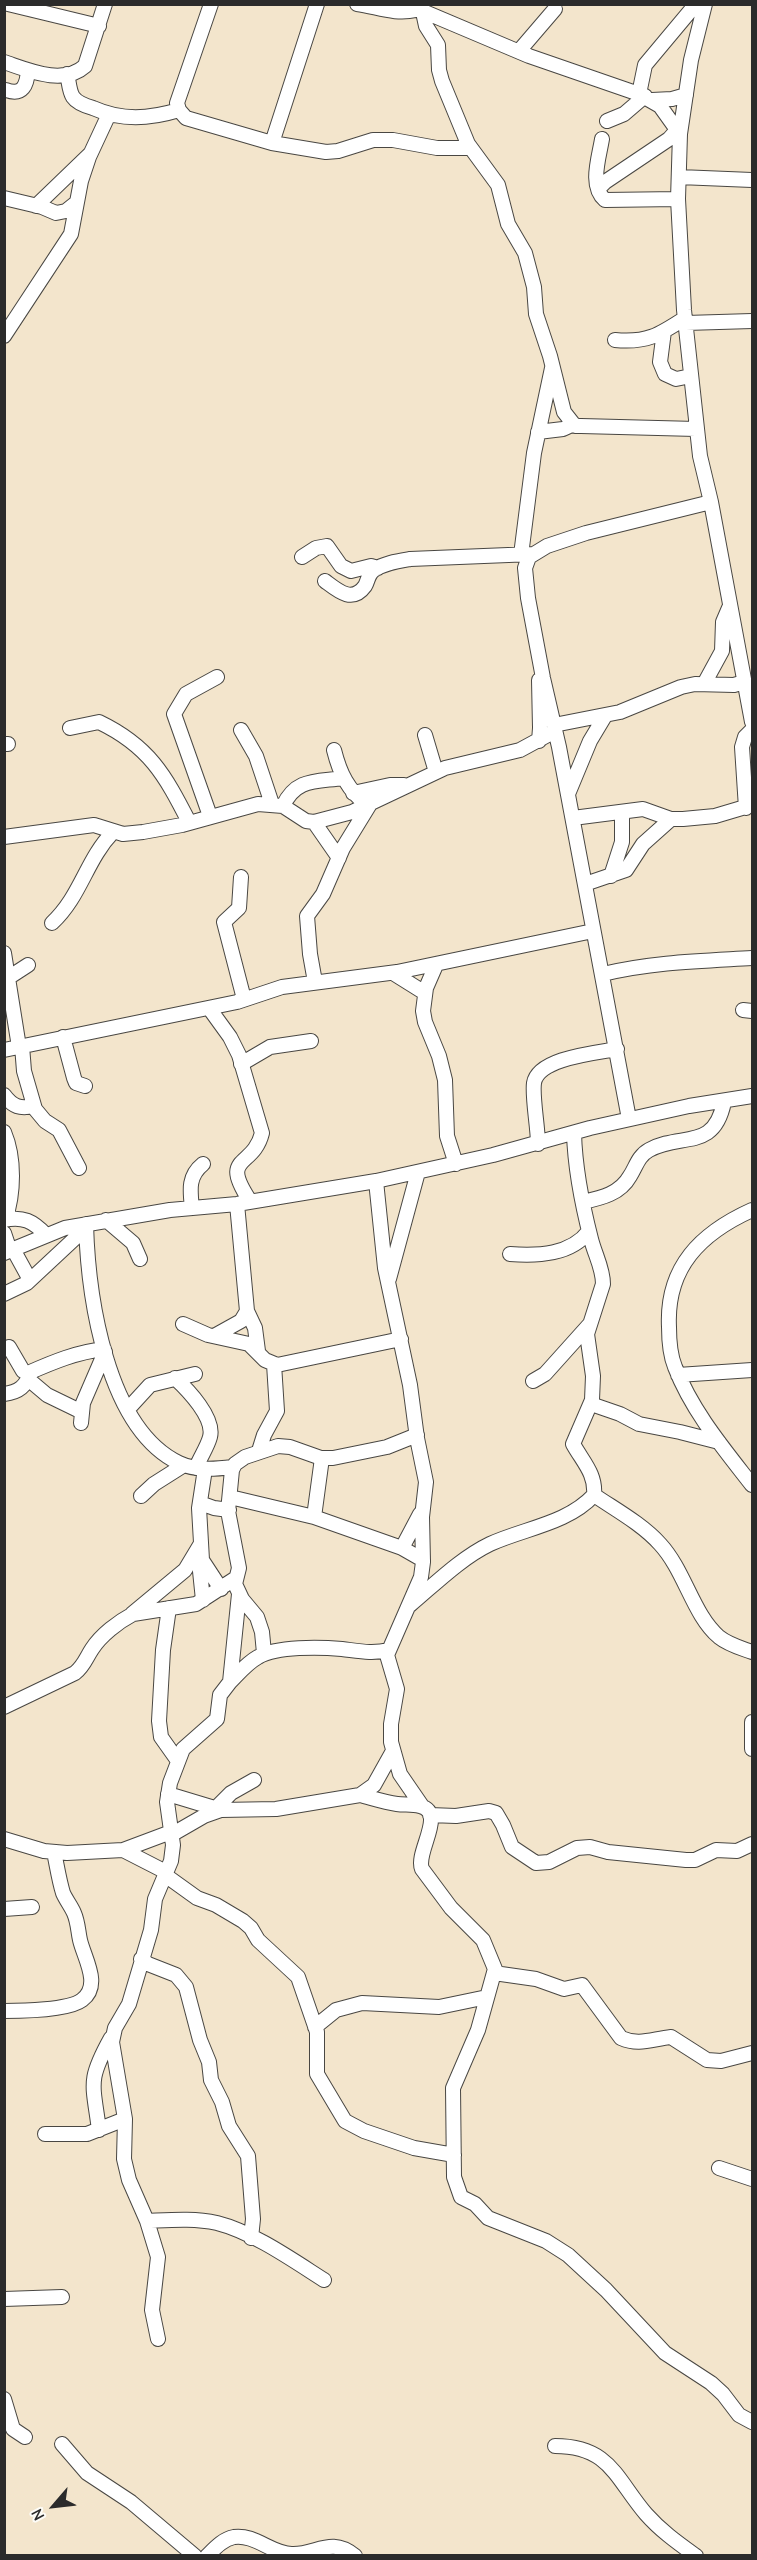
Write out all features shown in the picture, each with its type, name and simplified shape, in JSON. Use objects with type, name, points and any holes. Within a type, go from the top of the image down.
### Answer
[{"type":"street","points":[[8,4],[99,26]]},
{"type":"street","points":[[4,62],[56,76],[79,71],[85,66],[105,4]]},
{"type":"street","points":[[211,4],[177,103],[179,110],[186,118],[272,143],[326,152],[338,151],[373,140],[393,140],[437,148],[470,148]]},
{"type":"street","points":[[272,143],[317,4]]},
{"type":"street","points":[[357,4],[405,13],[415,9],[519,51],[645,97],[660,106],[679,132]]},
{"type":"street","points":[[645,97],[645,65],[696,4]]},
{"type":"street","points":[[705,4],[691,60],[679,132],[678,199],[685,321],[696,429],[741,664],[748,685],[753,722]]},
{"type":"street","points":[[415,9],[438,45],[442,81],[470,148],[498,185],[508,225],[525,253],[534,287],[536,314],[564,412],[574,424]]},
{"type":"street","points":[[519,51],[555,9]]},
{"type":"street","points":[[6,90],[17,92],[23,89],[28,70]]},
{"type":"street","points":[[67,74],[72,96],[76,100],[109,114],[136,118],[154,117],[179,110]]},
{"type":"street","points":[[607,121],[624,114],[645,97],[672,99],[686,95]]},
{"type":"street","points":[[4,336],[71,234],[76,203],[90,154],[109,114]]},
{"type":"street","points":[[598,189],[679,132]]},
{"type":"street","points":[[602,139],[597,170],[598,189],[605,201],[678,199]]},
{"type":"street","points":[[36,206],[90,154]]},
{"type":"street","points":[[679,177],[753,180]]},
{"type":"street","points":[[4,198],[61,213],[76,203]]},
{"type":"street","points":[[615,340],[644,340],[685,321],[753,321]]},
{"type":"street","points":[[664,332],[660,362],[665,374],[675,379],[691,376]]},
{"type":"street","points":[[553,367],[538,432],[525,568],[541,670],[573,818],[629,1119]]},
{"type":"street","points":[[538,432],[563,429],[574,424],[696,429]]},
{"type":"street","points":[[325,581],[345,595],[351,595],[358,593],[365,586],[370,573],[390,562],[410,559],[527,555],[586,533],[711,502]]},
{"type":"street","points":[[302,557],[316,548],[327,546],[341,566],[351,572],[371,566],[378,568]]},
{"type":"street","points":[[704,684],[722,651],[723,622],[730,607]]},
{"type":"street","points":[[727,685],[741,664]]},
{"type":"street","points":[[539,741],[538,684],[541,670]]},
{"type":"street","points":[[210,816],[174,714],[186,694],[217,677]]},
{"type":"street","points":[[4,837],[87,825],[123,834],[143,832],[258,804],[278,805],[306,821],[314,822],[352,812],[460,763],[520,750],[539,741],[555,728],[637,707],[651,698],[681,687],[704,684],[748,685]]},
{"type":"street","points":[[568,794],[590,741],[605,716]]},
{"type":"street","points":[[70,728],[99,722],[138,746],[157,765],[189,822]]},
{"type":"street","points":[[241,730],[256,756],[278,805]]},
{"type":"street","points":[[573,818],[643,809],[671,819],[715,816],[749,807],[742,747],[745,737],[753,730]]},
{"type":"street","points":[[425,735],[436,772]]},
{"type":"street","points":[[334,750],[343,778],[353,794],[369,805]]},
{"type":"street","points":[[278,805],[292,790],[306,783],[343,778]]},
{"type":"street","points":[[353,794],[390,785],[409,785]]},
{"type":"street","points":[[315,982],[307,916],[327,886],[339,858],[369,805]]},
{"type":"street","points":[[611,876],[622,842],[622,813]]},
{"type":"street","points":[[585,884],[626,870],[643,844],[671,819]]},
{"type":"street","points":[[314,822],[339,858]]},
{"type":"street","points":[[52,923],[68,908],[94,857],[113,832]]},
{"type":"street","points":[[241,877],[239,908],[224,922],[244,999]]},
{"type":"street","points":[[4,1050],[209,1008],[282,987],[393,973],[593,932]]},
{"type":"street","points":[[4,953],[24,1071],[34,1106],[45,1121],[59,1130],[79,1168]]},
{"type":"street","points":[[603,974],[636,966],[679,961],[753,958]]},
{"type":"street","points":[[8,978],[28,965]]},
{"type":"street","points":[[436,965],[425,993],[423,1011],[441,1064],[447,1136],[456,1164]]},
{"type":"street","points":[[393,973],[425,993]]},
{"type":"street","points":[[209,1008],[230,1036],[262,1133],[260,1142],[238,1164],[236,1171],[244,1203],[247,1311],[255,1328],[258,1351]]},
{"type":"street","points":[[63,1037],[76,1083],[85,1086]]},
{"type":"street","points":[[241,1064],[270,1047],[311,1041]]},
{"type":"street","points":[[538,1144],[534,1089],[538,1073],[561,1060],[617,1048]]},
{"type":"street","points":[[5,1096],[15,1107],[34,1106]]},
{"type":"street","points":[[9,1251],[46,1235],[106,1220],[244,1203],[418,1172],[538,1144],[629,1119],[689,1106],[753,1096]]},
{"type":"street","points":[[582,1202],[618,1190],[629,1178],[639,1159],[650,1150],[697,1139],[707,1133],[716,1125],[724,1102]]},
{"type":"street","points":[[4,1132],[8,1142],[12,1181],[9,1207],[4,1220],[24,1218],[39,1227],[46,1235]]},
{"type":"street","points":[[408,1606],[466,1558],[490,1544],[576,1511],[594,1495],[595,1482],[589,1468],[573,1444],[591,1404],[593,1376],[587,1343],[589,1325],[603,1284],[603,1275],[582,1202],[574,1133]]},
{"type":"street","points":[[192,1208],[191,1180],[193,1172],[203,1164]]},
{"type":"street","points":[[388,1281],[418,1172]]},
{"type":"street","points":[[376,1180],[378,1220],[388,1281],[410,1385],[426,1482],[421,1576],[389,1650],[388,1661],[397,1689],[391,1724],[393,1751],[400,1774],[426,1811],[431,1829],[421,1854],[420,1863],[442,1898],[483,1940],[492,1960],[494,1973],[470,2050],[453,2088],[454,2177],[463,2199],[475,2204],[488,2218],[546,2241],[568,2255],[606,2290],[665,2353],[711,2383],[739,2415],[753,2422]]},
{"type":"street","points":[[753,1210],[734,1218],[688,1256],[680,1268],[668,1307],[670,1345],[678,1375],[719,1442],[753,1485]]},
{"type":"street","points":[[106,1220],[133,1244],[140,1259]]},
{"type":"street","points":[[4,1294],[30,1280],[86,1226]]},
{"type":"street","points":[[86,1226],[92,1299],[104,1351],[122,1401],[159,1451],[195,1467]]},
{"type":"street","points":[[510,1254],[542,1254],[570,1248],[589,1231]]},
{"type":"street","points":[[4,1233],[9,1251],[30,1280]]},
{"type":"street","points":[[214,1336],[241,1321],[247,1311]]},
{"type":"street","points":[[183,1324],[214,1336],[239,1340],[274,1364],[284,1364],[401,1340]]},
{"type":"street","points":[[533,1381],[545,1374],[589,1325]]},
{"type":"street","points":[[9,1347],[23,1371],[30,1375],[47,1395],[82,1417],[91,1380],[104,1351]]},
{"type":"street","points":[[4,1394],[18,1391],[30,1375],[87,1350],[104,1351]]},
{"type":"street","points":[[259,1451],[264,1435],[277,1411],[274,1364]]},
{"type":"street","points":[[678,1375],[753,1370]]},
{"type":"street","points":[[128,1409],[150,1385],[195,1374]]},
{"type":"street","points":[[175,1378],[196,1400],[208,1424],[209,1440],[195,1467],[200,1503],[202,1560],[200,1571],[203,1600]]},
{"type":"street","points":[[591,1404],[620,1414],[639,1424],[719,1442]]},
{"type":"street","points":[[230,1682],[239,1594],[236,1578],[239,1568],[229,1522],[233,1467],[239,1460],[278,1446],[290,1447],[322,1458],[359,1454],[417,1436]]},
{"type":"street","points":[[314,1517],[322,1458]]},
{"type":"street","points":[[141,1496],[154,1484],[195,1467],[233,1467]]},
{"type":"street","points":[[594,1495],[659,1542],[673,1559],[709,1625],[719,1637],[732,1646],[753,1652]]},
{"type":"street","points":[[200,1503],[214,1508],[230,1503],[314,1517],[402,1548],[423,1560]]},
{"type":"street","points":[[402,1548],[423,1509]]},
{"type":"street","points":[[4,1707],[75,1673],[84,1665],[91,1650],[118,1623],[185,1570],[200,1545]]},
{"type":"street","points":[[202,1560],[221,1589]]},
{"type":"street","points":[[132,1614],[196,1604],[236,1578]]},
{"type":"street","points":[[239,1594],[257,1617],[262,1632],[264,1653]]},
{"type":"street","points":[[169,1608],[163,1650],[159,1721],[161,1737],[178,1761]]},
{"type":"street","points":[[99,2130],[92,2090],[93,2078],[97,2062],[129,2004],[151,1930],[155,1899],[171,1861],[168,1794],[178,1761],[188,1742],[217,1719],[220,1695],[245,1666],[264,1653],[306,1649],[340,1649],[371,1653],[389,1650]]},
{"type":"street","points":[[753,1722],[753,1749]]},
{"type":"street","points":[[360,1795],[374,1785],[393,1751]]},
{"type":"street","points":[[6,1836],[54,1852],[123,1850],[171,1833],[218,1809],[231,1793],[254,1780]]},
{"type":"street","points":[[168,1794],[218,1809],[276,1809],[331,1798],[360,1795],[456,1816],[489,1811],[496,1813],[512,1846],[536,1863],[549,1862],[581,1847],[695,1860],[720,1850],[737,1851],[753,1844]]},
{"type":"street","points":[[123,1850],[165,1874],[197,1898],[234,1915],[251,1928],[258,1940],[298,1977],[315,2026],[317,2074],[345,2121],[364,2131],[414,2148],[454,2155]]},
{"type":"street","points":[[4,2011],[53,2008],[82,2000],[88,1993],[92,1980],[75,1914],[64,1896],[54,1852]]},
{"type":"street","points":[[4,1909],[32,1907]]},
{"type":"street","points":[[141,1959],[176,1975],[186,1987],[200,2040],[207,2056],[212,2084],[224,2107],[230,2126],[248,2156],[253,2219],[251,2238]]},
{"type":"street","points":[[494,1973],[536,1979],[558,1988],[582,1985],[621,2038],[626,2040],[648,2043],[671,2037],[707,2060],[713,2061],[753,2053]]},
{"type":"street","points":[[315,2026],[336,2010],[362,2003],[439,2007],[487,1997]]},
{"type":"street","points":[[113,2034],[112,2051],[125,2120],[126,2170],[147,2221],[158,2257],[152,2310],[158,2339]]},
{"type":"street","points":[[45,2134],[87,2134],[125,2120]]},
{"type":"street","points":[[719,2168],[753,2179]]},
{"type":"street","points":[[147,2221],[184,2219],[218,2223],[251,2238],[324,2280]]},
{"type":"street","points":[[4,2299],[62,2297]]},
{"type":"street","points":[[4,2399],[14,2429],[25,2437]]},
{"type":"street","points":[[62,2444],[87,2473],[131,2502],[195,2556]]},
{"type":"street","points":[[555,2446],[581,2448],[616,2472],[656,2524],[696,2556]]},
{"type":"street","points":[[207,2556],[222,2542],[238,2537],[248,2538],[291,2554],[327,2547],[347,2549],[355,2556]]}]
